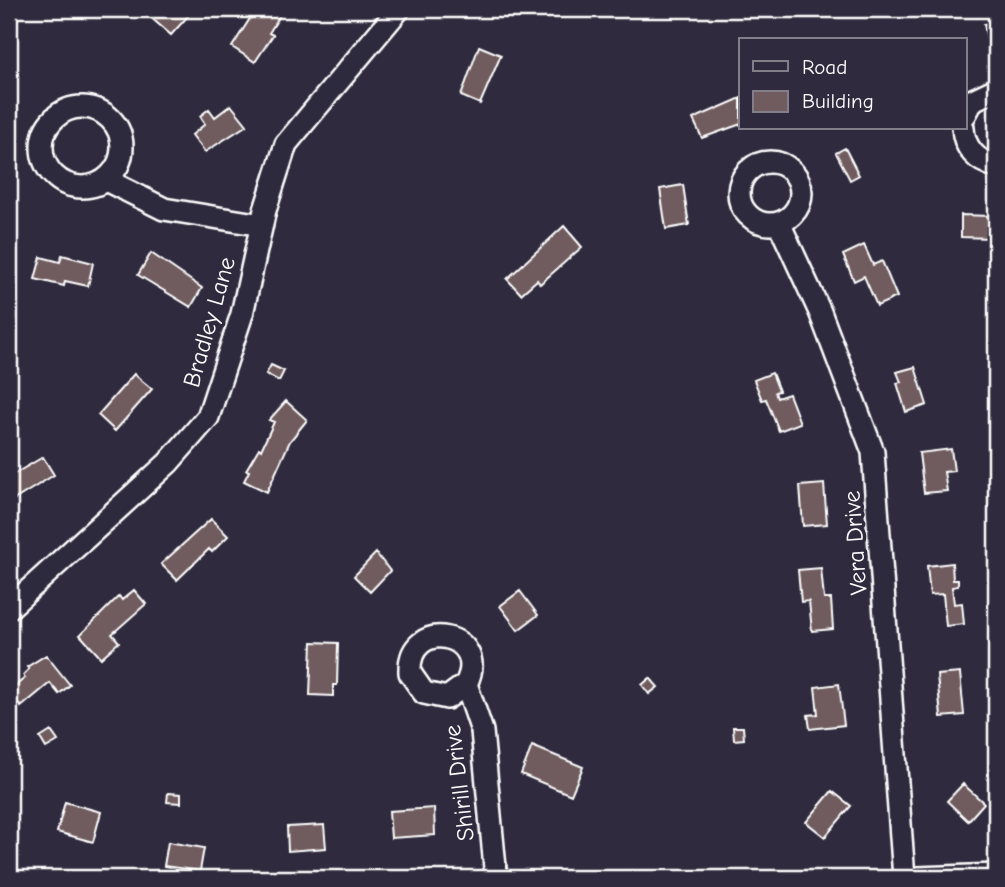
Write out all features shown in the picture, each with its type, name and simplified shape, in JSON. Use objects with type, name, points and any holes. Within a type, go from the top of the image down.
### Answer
[{"type":"street","name":"Bradley Lane","points":[[13,597],[168,463],[208,417],[242,314],[262,225],[286,144],[399,9]]},
{"type":"street","points":[[967,111],[973,100],[996,89]]},
{"type":"street","points":[[964,130],[968,148],[976,158],[996,166]]},
{"type":"street","points":[[106,180],[164,209],[262,225]]},
{"type":"street","name":"Vera Drive","points":[[779,223],[820,312],[873,452],[904,878]]},
{"type":"street","name":"Shirill Drive","points":[[466,684],[482,731],[496,878]]},
{"type":"street","points":[[917,878],[996,875]]},
{"type":"building","points":[[141,9],[181,9],[189,15],[171,35]]},
{"type":"building","points":[[256,9],[284,9],[269,33],[273,35],[255,62],[232,47]]},
{"type":"building","points":[[996,22],[996,44],[988,45],[984,24]]},
{"type":"building","points":[[479,46],[501,55],[480,104],[461,96]]},
{"type":"building","points":[[739,99],[739,125],[702,138],[693,119]]},
{"type":"building","points":[[231,105],[247,125],[205,152],[192,135],[205,124],[200,116],[209,109],[215,117]]},
{"type":"building","points":[[845,148],[859,175],[850,180],[836,153]]},
{"type":"building","points":[[683,185],[689,225],[666,229],[660,189]]},
{"type":"building","points":[[961,215],[990,216],[990,238],[961,237]]},
{"type":"building","points":[[564,226],[582,247],[540,284],[537,280],[521,294],[507,279]]},
{"type":"building","points":[[864,245],[873,265],[882,261],[897,297],[877,306],[864,276],[854,281],[843,255]]},
{"type":"building","points":[[151,253],[202,288],[191,307],[138,275]]},
{"type":"building","points":[[62,255],[93,263],[88,286],[65,281],[64,286],[35,279],[41,257],[60,262]]},
{"type":"building","points":[[271,365],[284,371],[279,381],[266,374]]},
{"type":"building","points":[[915,367],[927,405],[906,412],[897,383],[901,382],[897,372]]},
{"type":"building","points":[[772,373],[779,391],[775,392],[777,398],[789,394],[800,423],[779,431],[766,399],[762,400],[754,380]]},
{"type":"building","points":[[134,374],[152,389],[115,431],[98,415]]},
{"type":"building","points":[[286,401],[307,420],[290,441],[267,492],[244,481],[249,471],[246,470],[259,448],[261,450],[274,422],[269,420]]},
{"type":"building","points":[[951,449],[954,471],[944,472],[947,491],[924,493],[919,453]]},
{"type":"building","points":[[43,457],[54,475],[9,503],[9,477]]},
{"type":"building","points":[[824,484],[827,524],[803,526],[800,486]]},
{"type":"building","points":[[211,519],[228,536],[212,552],[209,549],[177,580],[161,564]]},
{"type":"building","points":[[376,553],[390,571],[370,592],[354,576]]},
{"type":"building","points":[[952,563],[953,580],[958,580],[958,586],[952,587],[954,604],[962,603],[964,624],[946,626],[943,594],[930,595],[927,566]]},
{"type":"building","points":[[821,568],[824,599],[831,599],[833,629],[812,631],[809,601],[801,602],[798,570]]},
{"type":"building","points":[[134,590],[146,604],[112,634],[119,642],[101,658],[80,635],[119,596],[122,600]]},
{"type":"building","points":[[520,591],[538,615],[518,630],[500,606]]},
{"type":"building","points":[[312,642],[338,643],[337,685],[333,685],[333,696],[310,695]]},
{"type":"building","points":[[46,655],[70,685],[59,694],[50,683],[21,707],[9,691],[25,678],[23,675],[29,669],[27,667]]},
{"type":"building","points":[[960,673],[964,715],[941,717],[937,675]]},
{"type":"building","points":[[650,678],[658,687],[649,694],[642,685]]},
{"type":"building","points":[[839,684],[844,725],[810,729],[808,715],[818,714],[815,687]]},
{"type":"building","points":[[733,727],[743,727],[744,739],[734,740]]},
{"type":"building","points":[[51,731],[58,741],[46,748],[40,738]]},
{"type":"building","points":[[532,746],[583,767],[571,795],[521,774]]},
{"type":"building","points":[[963,784],[984,803],[968,821],[947,801]]},
{"type":"building","points":[[832,791],[851,806],[825,837],[806,822]]},
{"type":"building","points":[[168,793],[181,794],[181,803],[167,802]]},
{"type":"building","points":[[65,802],[101,812],[93,842],[57,832]]},
{"type":"building","points":[[434,808],[435,835],[391,838],[389,811]]},
{"type":"building","points":[[324,825],[326,848],[288,851],[287,827]]},
{"type":"building","points":[[168,842],[204,848],[200,871],[164,866]]}]
